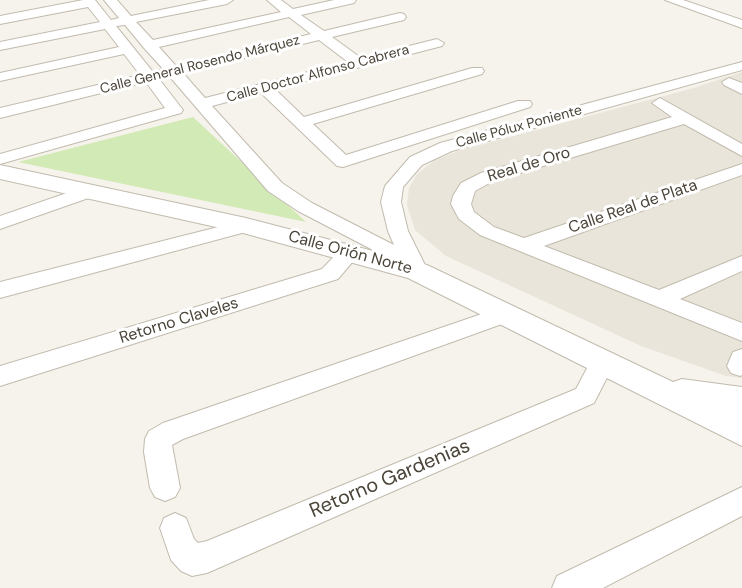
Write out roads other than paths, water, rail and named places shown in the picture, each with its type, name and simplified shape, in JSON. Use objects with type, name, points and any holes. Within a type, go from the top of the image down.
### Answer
[{"type":"street","points":[[110,0],[275,188],[305,207],[378,244],[417,271]]},
{"type":"street","points":[[0,46],[227,0]]},
{"type":"street","points":[[273,0],[359,63]]},
{"type":"street","points":[[149,45],[350,0]]},
{"type":"street","points":[[671,0],[742,24]]},
{"type":"street","points":[[0,20],[90,2],[175,110],[0,159]]},
{"type":"street","name":"Calle General Rosendo Márquez","points":[[0,113],[400,17]]},
{"type":"street","name":"Calle Doctor Alfonso Cabrera","points":[[200,104],[437,43]]},
{"type":"street","points":[[0,76],[127,49]]},
{"type":"street","name":"Calle Pólux Poniente","points":[[417,271],[398,231],[391,202],[394,186],[416,161],[446,147],[742,66]]},
{"type":"street","points":[[300,123],[477,71]]},
{"type":"street","points":[[265,88],[343,162],[524,104]]},
{"type":"street","points":[[660,103],[742,152]]},
{"type":"street","name":"Real de Oro","points":[[685,118],[487,177],[468,187],[462,196],[461,204],[466,215],[487,231],[742,332]]},
{"type":"street","name":"Calle Real de Plata","points":[[524,246],[742,169]]},
{"type":"street","name":"Calle Orión Norte","points":[[0,172],[246,226],[417,271],[742,431]]},
{"type":"street","points":[[0,223],[90,191]]},
{"type":"street","points":[[0,290],[246,226]]},
{"type":"street","name":"Retorno Claveles","points":[[0,376],[330,274],[349,253]]},
{"type":"street","points":[[659,299],[742,263]]},
{"type":"street","points":[[165,488],[158,452],[159,439],[173,431],[505,314]]},
{"type":"street","name":"Retorno Gardenias","points":[[175,528],[182,549],[192,560],[207,557],[585,396],[603,362]]},
{"type":"street","points":[[654,388],[742,401]]},
{"type":"street","points":[[569,588],[742,501]]}]
